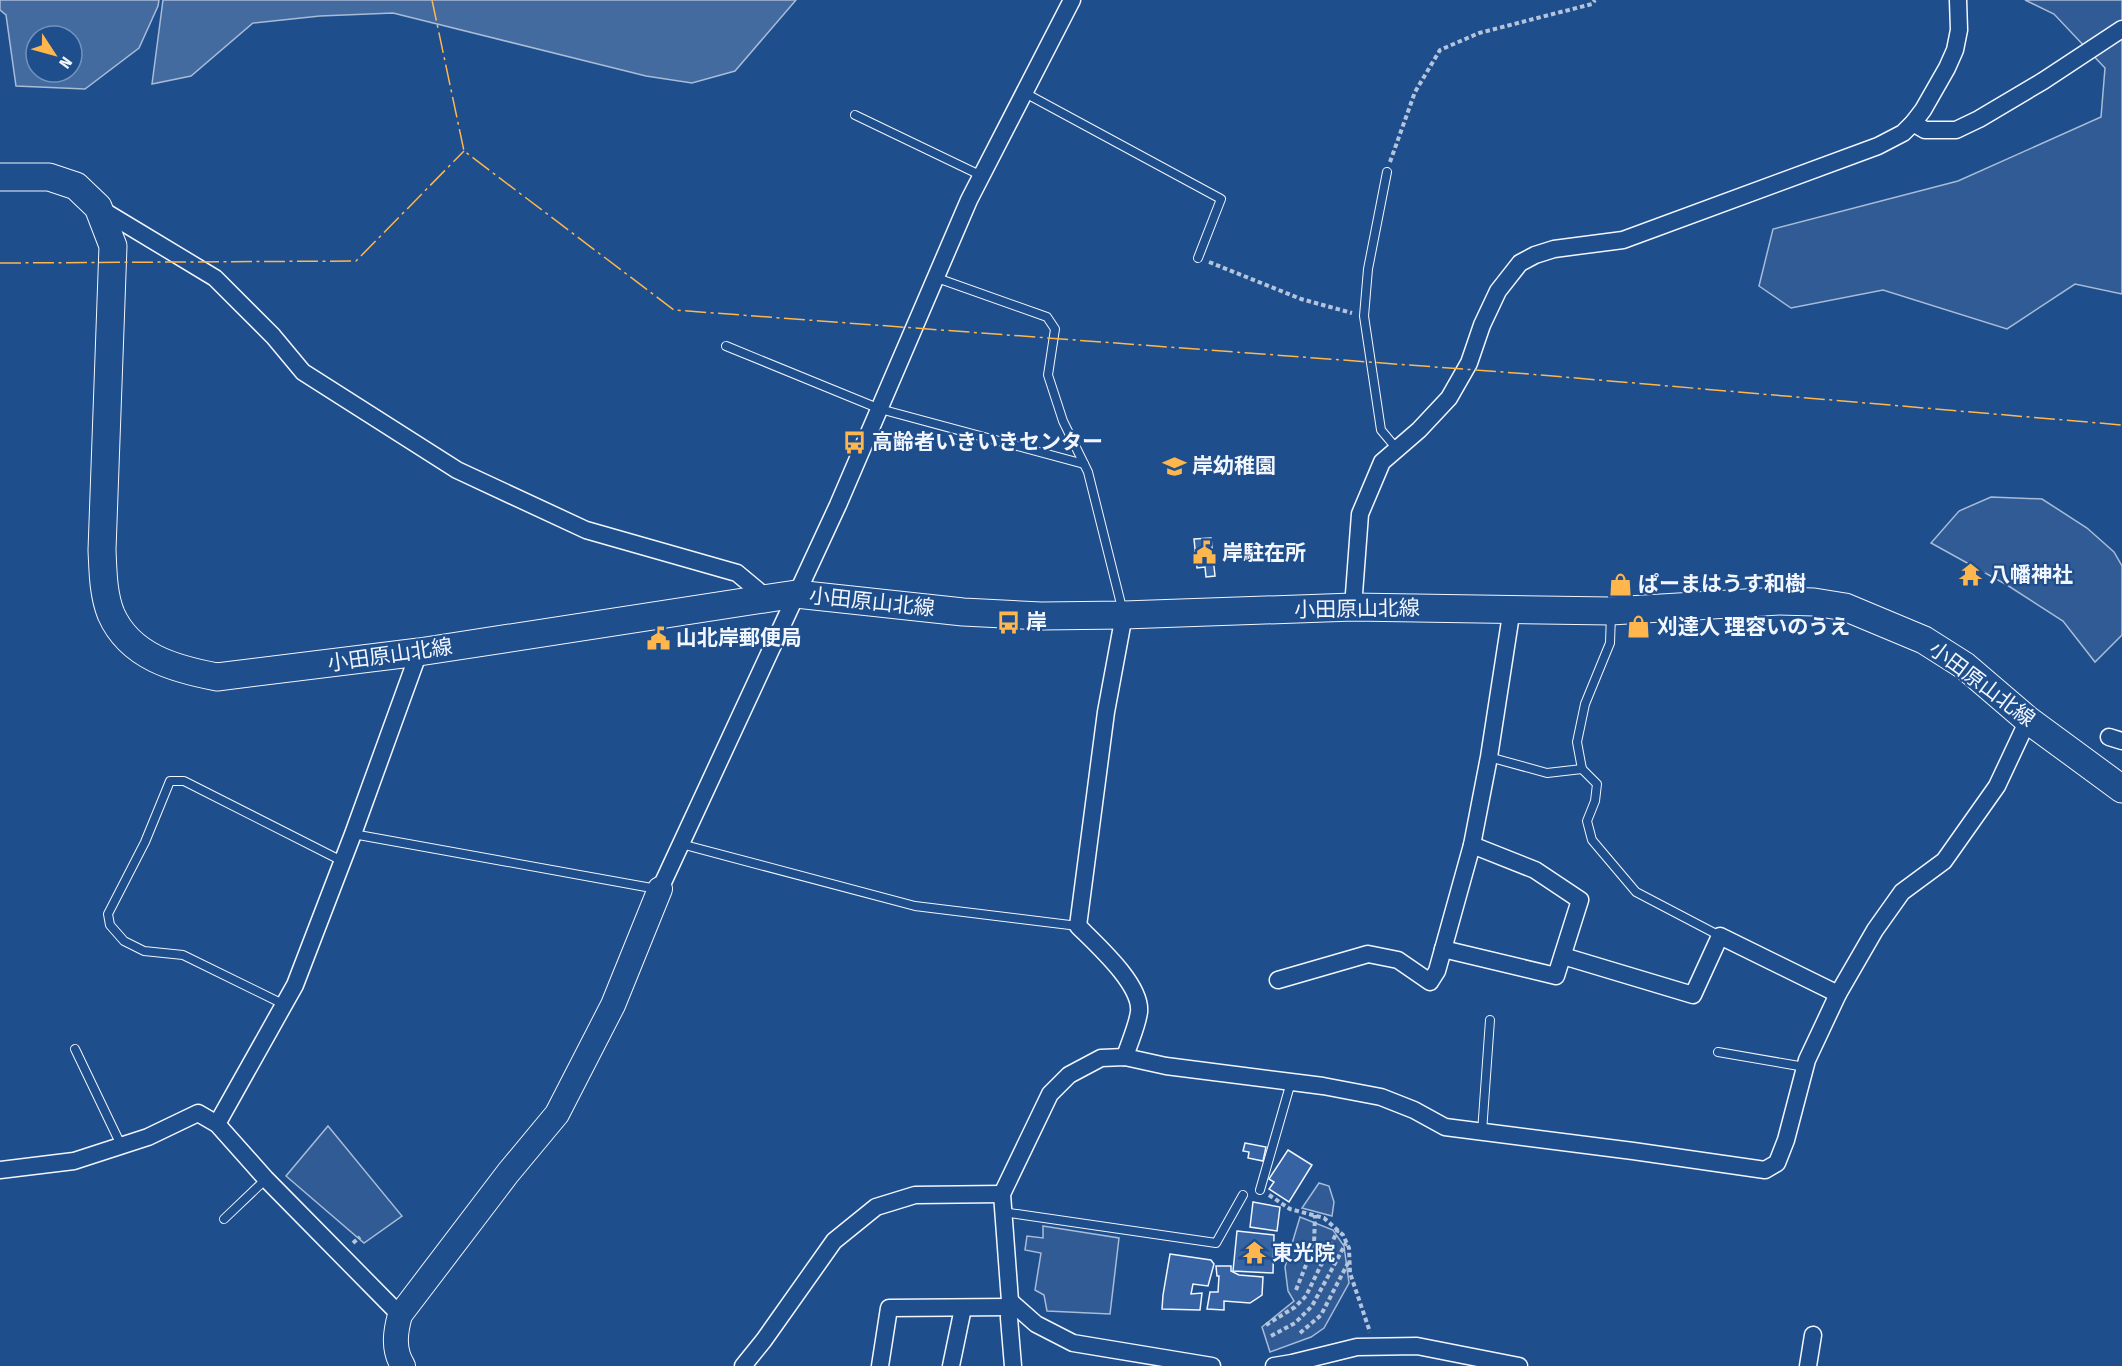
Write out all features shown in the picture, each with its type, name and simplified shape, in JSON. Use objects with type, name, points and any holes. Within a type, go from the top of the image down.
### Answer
[{"type":"main road","name":"小田原山北線","points":[[0,177],[49,177],[76,186],[98,207],[113,246],[102,550],[105,590],[111,614],[129,640],[150,658],[184,671],[217,677],[418,652],[796,594],[963,612],[1041,616],[1353,607],[1611,611],[1779,601],[1814,602],[1845,607],[1923,640],[1965,666],[2028,720],[2122,789]]},
{"type":"street","points":[[403,1366],[397,1352],[396,1341],[400,1315],[507,1173],[557,1114],[613,1005],[660,889],[880,409],[969,200],[1072,0]]},
{"type":"street","points":[[1353,607],[1360,514],[1382,462],[1419,430],[1449,398],[1469,363],[1482,325],[1498,291],[1521,263],[1535,255],[1554,249],[1623,240],[1878,146],[1903,133],[1923,110],[1955,50],[1959,30],[1958,0]]},
{"type":"street","points":[[1913,123],[1925,130],[1956,130],[2043,81],[2122,29]]},
{"type":"street","points":[[98,207],[215,278],[273,336],[303,372],[457,470],[586,530],[737,573],[767,598]]},
{"type":"street","points":[[1278,980],[1368,954],[1398,960],[1430,982],[1437,971],[1472,845],[1489,757],[1512,608]]},
{"type":"street","points":[[1124,615],[1106,712],[1078,926],[1109,958],[1136,992],[1139,1011],[1125,1057]]},
{"type":"street","points":[[217,1124],[295,985],[353,834],[418,652]]},
{"type":"street","points":[[1013,1366],[1002,1194],[1050,1094],[1069,1075],[1101,1058],[1125,1057],[1166,1066],[1381,1096],[1445,1127],[1765,1170],[1777,1163],[1786,1140],[1805,1067],[1838,994],[1875,930],[1902,892],[1944,861],[1998,786],[2028,720]]},
{"type":"street","points":[[1443,949],[1556,976],[1580,900],[1535,870],[1472,845]]},
{"type":"street","points":[[1563,956],[1693,994],[1720,936],[1838,994]]},
{"type":"street","points":[[0,1170],[74,1161],[147,1137],[198,1113],[217,1124],[266,1179],[400,1315]]},
{"type":"street","points":[[743,1366],[834,1241],[876,1207],[915,1195],[1002,1194]]},
{"type":"street","points":[[880,1366],[889,1308],[963,1308],[1010,1304],[1036,1324],[1072,1343],[1212,1366]]},
{"type":"street","points":[[951,1366],[963,1308]]},
{"type":"street","points":[[1808,1366],[1813,1335]]},
{"type":"street","points":[[1274,1366],[1357,1347],[1417,1346],[1519,1366]]},
{"type":"lane","points":[[1025,93],[1221,199],[1198,258]]},
{"type":"lane","points":[[855,115],[982,176]]},
{"type":"lane","points":[[1387,172],[1368,268],[1364,316],[1381,430],[1397,449]]},
{"type":"lane","points":[[937,278],[1047,316],[1055,329],[1048,375],[1063,421],[1088,472],[1124,615]]},
{"type":"lane","points":[[726,346],[880,409],[1084,464]]},
{"type":"lane","points":[[1611,611],[1610,643],[1585,704],[1577,742],[1582,769],[1598,784],[1595,801],[1587,821],[1592,840],[1636,892],[1720,936]]},
{"type":"lane","points":[[1489,757],[1547,773],[1582,769]]},
{"type":"lane","points":[[285,1005],[183,955],[144,951],[124,941],[110,925],[108,914],[145,842],[170,781],[184,781],[342,861]]},
{"type":"lane","points":[[353,834],[660,889]]},
{"type":"lane","points":[[681,844],[915,906],[1078,926]]},
{"type":"lane","points":[[1482,1132],[1490,1020]]},
{"type":"lane","points":[[75,1049],[121,1145]]},
{"type":"lane","points":[[1718,1052],[1805,1067]]},
{"type":"lane","points":[[1262,1191],[1291,1082]]},
{"type":"lane","points":[[224,1219],[266,1179]]},
{"type":"lane","points":[[1004,1212],[1216,1243],[1243,1195]]},
{"type":"path","points":[[1387,172],[1415,92],[1440,50],[1479,33],[1592,4],[1595,0]]},
{"type":"path","points":[[1198,258],[1301,299],[1364,316]]},
{"type":"path","points":[[1262,1191],[1290,1209],[1324,1218],[1338,1230],[1349,1248],[1350,1273],[1375,1347]]},
{"type":"path","points":[[1296,1290],[1314,1245],[1315,1215]]},
{"type":"path","points":[[1266,1326],[1295,1307],[1306,1296],[1338,1230]]},
{"type":"path","points":[[1271,1336],[1295,1323],[1312,1306],[1346,1242]]},
{"type":"path","points":[[1300,1333],[1321,1315],[1349,1260]]},
{"type":"shaded area","points":[[0,0],[159,0],[139,48],[85,89],[16,86],[6,15],[0,10]]},
{"type":"shaded area","points":[[163,0],[796,0],[735,71],[692,83],[646,76],[393,13],[320,16],[253,23],[191,76],[152,84]]},
{"type":"shaded area","points":[[2025,0],[2122,0],[2122,294],[2075,284],[2007,329],[1883,290],[1791,308],[1759,286],[1773,229],[1958,181],[2101,117],[2105,68],[2054,14]]},
{"type":"shaded area","points":[[1991,497],[2042,499],[2087,528],[2114,552],[2122,566],[2122,635],[2095,662],[2063,621],[2007,585],[1931,543],[1959,511]]},
{"type":"shaded area","points":[[328,1126],[402,1216],[364,1243],[286,1176]]},
{"type":"shaded area","points":[[1319,1183],[1329,1186],[1334,1202],[1332,1216],[1302,1208]]},
{"type":"shaded area","points":[[1300,1217],[1333,1230],[1344,1246],[1349,1283],[1324,1328],[1311,1337],[1270,1352],[1262,1327],[1294,1301],[1288,1291],[1285,1267]]},
{"type":"shaded area","points":[[1043,1226],[1119,1238],[1110,1314],[1047,1311],[1044,1295],[1035,1290],[1041,1253],[1025,1250],[1027,1236],[1043,1238]]},
{"type":"building","name":"岸駐在所","points":[[1211,538],[1215,576],[1206,577],[1205,567],[1197,568],[1194,539]]},
{"type":"building","points":[[1245,1143],[1266,1147],[1263,1161],[1248,1158],[1249,1152],[1243,1151]]},
{"type":"building","points":[[1288,1150],[1312,1165],[1289,1202],[1269,1189],[1274,1182],[1269,1179]]},
{"type":"building","points":[[1253,1202],[1280,1207],[1277,1231],[1250,1227]]},
{"type":"building","points":[[1237,1231],[1274,1235],[1273,1273],[1233,1271]]},
{"type":"building","points":[[1170,1254],[1211,1260],[1214,1264],[1208,1286],[1193,1284],[1191,1294],[1202,1293],[1200,1310],[1162,1309]]},
{"type":"building","points":[[1216,1266],[1231,1266],[1231,1271],[1239,1275],[1263,1277],[1262,1295],[1250,1303],[1224,1301],[1224,1310],[1207,1309],[1210,1292],[1218,1292],[1219,1276],[1217,1276]]},
{"type":"power","points":[[432,0],[464,151],[674,310],[1529,374],[2122,425]]},
{"type":"power","points":[[0,263],[356,261],[464,151]]},
{"type":"place","name":"高齢者いきいきセンター","points":[[854,442]]},
{"type":"place","name":"岸幼稚園","points":[[1174,466]]},
{"type":"place","name":"岸駐在所","points":[[1204,553]]},
{"type":"place","name":"八幡神社","points":[[1971,575]]},
{"type":"place","name":"ぱーまはうす和樹","points":[[1620,584]]},
{"type":"place","name":"岸","points":[[1008,622]]},
{"type":"place","name":"刈達人 理容いのうえ","points":[[1639,627]]},
{"type":"place","name":"山北岸郵便局","points":[[658,638]]},
{"type":"place","name":"東光院","points":[[1254,1253]]}]
